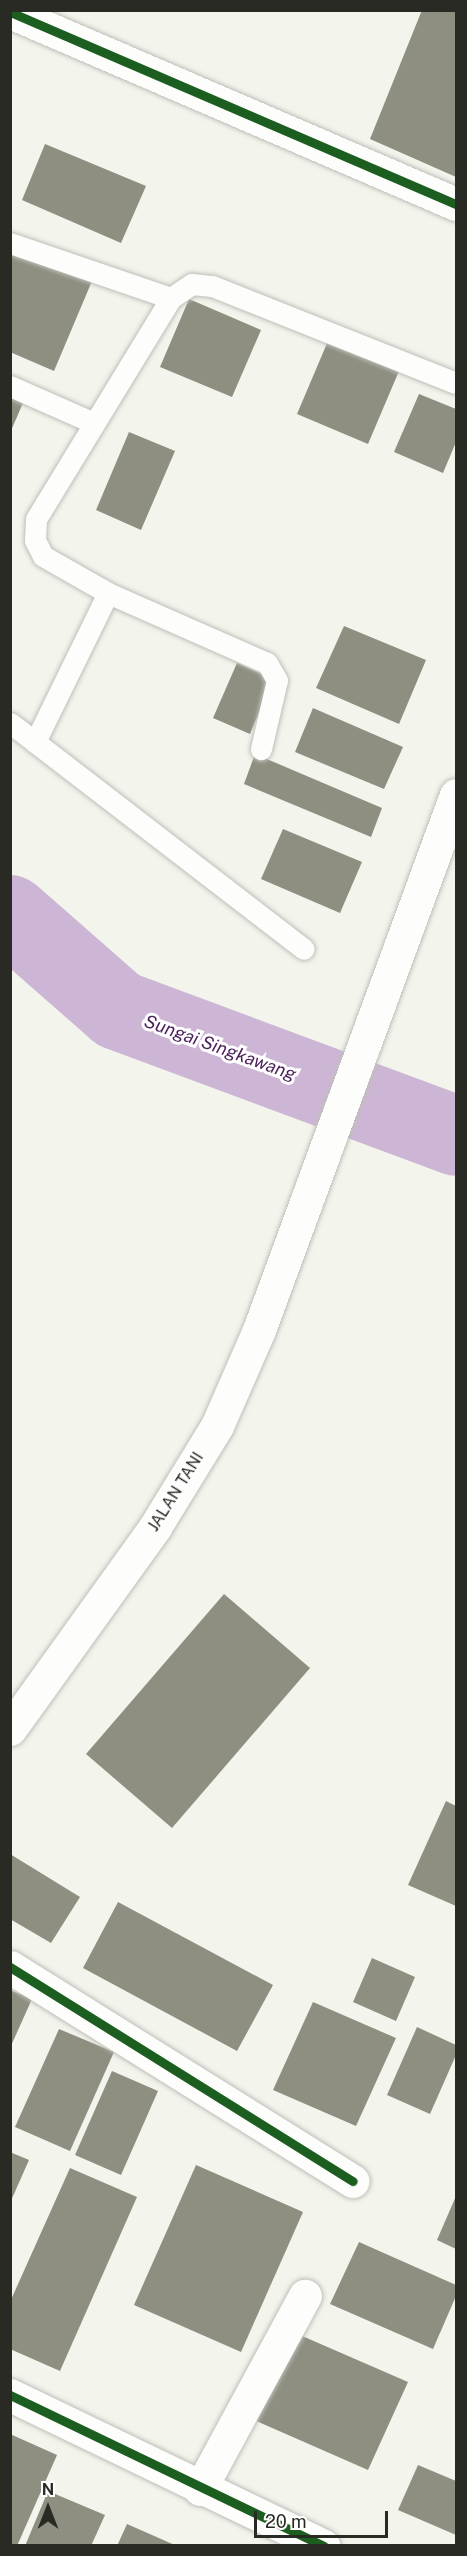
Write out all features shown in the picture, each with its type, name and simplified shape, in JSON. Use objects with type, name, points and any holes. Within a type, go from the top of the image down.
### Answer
[{"type":"main road","points":[[10,12],[456,204]]},
{"type":"main road","name":"JALAN TANI","points":[[10,1729],[155,1527],[217,1426],[259,1330],[293,1229],[382,1000],[456,795]]},
{"type":"main road","points":[[10,1967],[353,2181]]},
{"type":"main road","points":[[200,2489],[305,2296]]},
{"type":"main road","points":[[10,2395],[200,2489],[324,2546]]},
{"type":"lane","points":[[10,243],[171,298]]},
{"type":"lane","points":[[261,749],[277,680],[267,663],[108,592],[43,556],[35,540],[36,519],[171,298],[192,284],[212,286],[456,383]]},
{"type":"lane","points":[[10,386],[94,423]]},
{"type":"lane","points":[[35,741],[108,592]]},
{"type":"lane","points":[[10,723],[304,949]]},
{"type":"building","points":[[422,10],[456,10],[456,177],[370,139]]},
{"type":"building","points":[[45,144],[146,186],[121,243],[22,200]]},
{"type":"building","points":[[10,246],[92,281],[54,371],[10,352]]},
{"type":"building","points":[[189,299],[261,330],[232,397],[160,367]]},
{"type":"building","points":[[328,341],[399,371],[368,444],[297,414]]},
{"type":"building","points":[[10,390],[26,396],[10,433]]},
{"type":"building","points":[[419,394],[456,409],[456,442],[443,473],[394,452]]},
{"type":"building","points":[[129,432],[175,451],[141,530],[96,510]]},
{"type":"building","points":[[344,626],[426,660],[399,724],[316,688]]},
{"type":"building","points":[[237,663],[273,679],[250,734],[213,718]]},
{"type":"building","points":[[313,708],[403,747],[384,789],[295,752]]},
{"type":"building","points":[[255,754],[382,808],[371,837],[244,784]]},
{"type":"building","points":[[283,829],[362,862],[340,913],[261,879]]},
{"type":"building","points":[[224,1594],[310,1668],[172,1828],[86,1754]]},
{"type":"building","points":[[446,1801],[456,1806],[456,1906],[408,1885]]},
{"type":"building","points":[[10,1854],[80,1897],[51,1943],[10,1919]]},
{"type":"building","points":[[118,1902],[273,1985],[237,2051],[83,1968]]},
{"type":"building","points":[[372,1958],[415,1977],[396,2021],[353,2002]]},
{"type":"building","points":[[10,1990],[32,1999],[10,2048]]},
{"type":"building","points":[[313,2002],[396,2038],[356,2126],[273,2090]]},
{"type":"building","points":[[417,2027],[456,2045],[456,2055],[430,2114],[387,2095]]},
{"type":"building","points":[[59,2029],[114,2052],[70,2151],[15,2127]]},
{"type":"building","points":[[112,2071],[158,2091],[121,2175],[75,2155]]},
{"type":"building","points":[[10,2152],[29,2160],[10,2203]]},
{"type":"building","points":[[196,2165],[303,2212],[241,2352],[134,2305]]},
{"type":"building","points":[[70,2168],[137,2197],[60,2371],[10,2349],[10,2302]]},
{"type":"building","points":[[456,2196],[456,2249],[437,2240]]},
{"type":"building","points":[[359,2242],[456,2285],[456,2296],[433,2349],[330,2304]]},
{"type":"building","points":[[293,2332],[408,2382],[368,2470],[254,2420]]},
{"type":"building","points":[[10,2434],[57,2455],[17,2546],[10,2546]]},
{"type":"building","points":[[418,2465],[456,2481],[456,2535],[398,2510]]},
{"type":"building","points":[[48,2491],[105,2515],[91,2546],[25,2546]]},
{"type":"building","points":[[127,2524],[177,2546],[117,2546]]},
{"type":"waterway","name":"Sungai Singkawang","points":[[10,915],[118,1010],[456,1136]]},
{"type":"cycle path","points":[[10,12],[456,204]]},
{"type":"cycle path","points":[[10,1967],[353,2181]]},
{"type":"cycle path","points":[[10,2395],[324,2546]]}]
